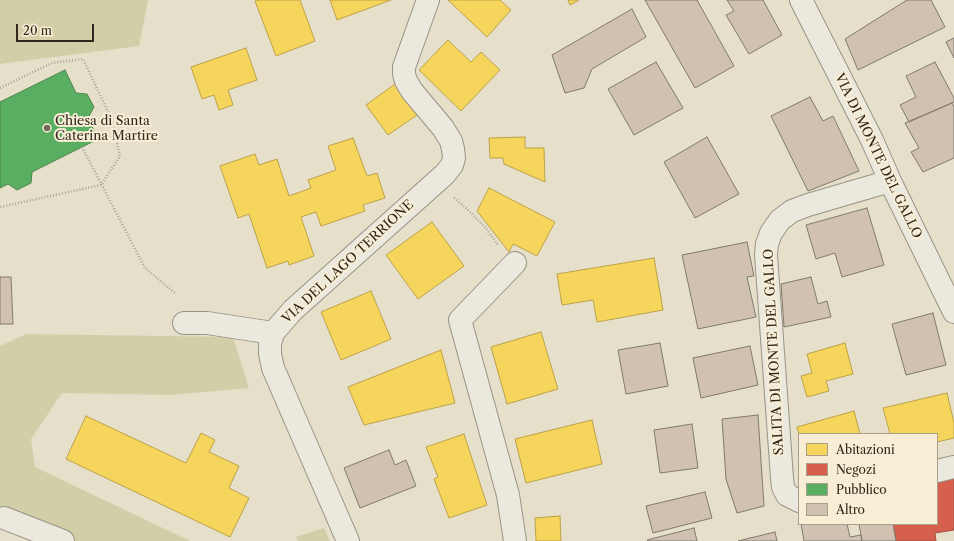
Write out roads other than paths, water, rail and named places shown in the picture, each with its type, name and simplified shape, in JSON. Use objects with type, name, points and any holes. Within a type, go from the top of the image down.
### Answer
[{"type":"street","name":"VIA DEL LAGO TERRIONE","points":[[348,541],[273,368],[270,354],[270,344],[273,333],[293,310],[445,174],[452,165],[454,158],[451,141],[412,91],[404,74],[404,67],[428,0]]},
{"type":"street","name":"VIA DI MONTE DEL GALLO","points":[[801,0],[872,140],[890,181],[954,312]]},
{"type":"street","name":"SALITA DI MONTE DEL GALLO","points":[[798,500],[788,495],[783,487],[766,255],[767,244],[780,220],[792,211],[890,181]]},
{"type":"street","points":[[515,263],[460,320],[508,495],[515,541]]},
{"type":"street","points":[[184,323],[207,323],[273,333]]},
{"type":"street","points":[[938,471],[954,467]]},
{"type":"street","points":[[4,518],[62,541]]},
{"type":"place","name":"Chiesa di Santa Caterina Martire","points":[[47,128]]}]
